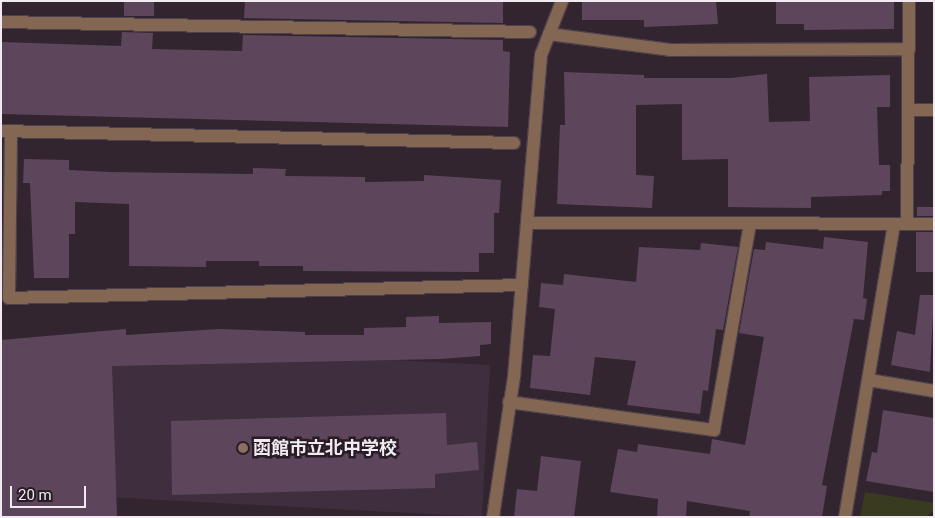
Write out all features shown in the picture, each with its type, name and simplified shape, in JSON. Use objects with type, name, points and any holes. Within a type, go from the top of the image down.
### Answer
[{"type":"street","points":[[493,517],[509,402],[522,284],[541,55],[562,1]]},
{"type":"street","points":[[907,224],[909,1]]},
{"type":"street","points":[[1,22],[530,32]]},
{"type":"street","points":[[549,34],[670,50],[908,49]]},
{"type":"street","points":[[909,110],[934,110]]},
{"type":"street","points":[[514,143],[6,132],[9,298],[522,284]]},
{"type":"street","points":[[527,223],[934,224]]},
{"type":"street","points":[[509,402],[714,430],[750,223]]},
{"type":"street","points":[[845,517],[894,224]]},
{"type":"street","points":[[868,380],[934,391]]},
{"type":"shaded area","name":"函館市立北中学校","points":[[2,339],[490,365],[482,517],[1,492]]},
{"type":"green space","points":[[865,492],[934,503],[934,510],[926,517],[860,517]]},
{"type":"building","points":[[124,1],[154,1],[154,16],[124,16]]},
{"type":"building","points":[[245,1],[503,1],[503,23],[244,18]]},
{"type":"building","points":[[582,1],[716,1],[718,24],[644,27],[644,20],[582,20]]},
{"type":"building","points":[[776,1],[894,1],[894,29],[804,30],[804,24],[776,24]]},
{"type":"building","points":[[122,32],[153,33],[152,49],[242,51],[243,35],[503,40],[503,51],[510,52],[508,127],[1,114],[1,42],[121,46]]},
{"type":"building","points":[[564,72],[644,75],[644,78],[731,78],[767,74],[769,122],[810,121],[809,77],[890,75],[890,107],[877,107],[879,165],[890,165],[890,191],[882,191],[882,195],[811,197],[811,208],[728,207],[728,159],[682,160],[682,104],[636,105],[636,175],[654,176],[652,208],[557,204],[560,125],[565,125]]},
{"type":"building","points":[[24,159],[69,160],[69,170],[110,172],[253,174],[253,168],[286,169],[285,176],[365,177],[365,182],[424,181],[424,175],[501,180],[499,213],[494,213],[494,253],[479,253],[479,272],[303,271],[303,266],[259,266],[259,261],[206,261],[206,267],[129,266],[129,204],[75,202],[75,234],[69,234],[69,278],[34,278],[30,183],[23,183]]},
{"type":"building","points":[[917,207],[934,207],[934,216],[917,216]]},
{"type":"building","points":[[916,232],[934,232],[934,272],[916,272]]},
{"type":"building","points":[[824,237],[868,242],[863,298],[867,299],[864,320],[854,319],[822,485],[827,486],[822,517],[749,517],[750,511],[687,501],[686,517],[657,517],[658,499],[610,492],[618,449],[637,452],[638,444],[710,454],[712,439],[745,445],[764,337],[739,333],[754,249],[765,250],[766,242],[823,249]]},
{"type":"building","points":[[701,243],[738,247],[723,330],[716,329],[708,391],[703,390],[700,414],[627,405],[636,361],[595,357],[590,395],[530,388],[533,355],[550,356],[555,309],[539,307],[541,283],[563,285],[564,274],[636,282],[639,247],[700,250]]},
{"type":"building","points":[[920,295],[934,295],[930,372],[891,365],[897,331],[915,335]]},
{"type":"building","points":[[439,316],[439,323],[491,322],[491,344],[480,345],[480,356],[440,359],[112,366],[117,517],[1,517],[1,340],[126,329],[126,335],[219,329],[305,332],[305,335],[364,335],[364,328],[406,327],[406,317]]},
{"type":"building","points":[[883,410],[934,418],[934,492],[866,481],[872,452],[877,453]]},
{"type":"building","points":[[446,413],[447,445],[477,442],[479,470],[435,474],[435,488],[172,495],[171,421]]},
{"type":"building","points":[[541,456],[581,461],[574,517],[514,517],[517,489],[537,491]]},
{"type":"place","name":"函館市立北中学校","points":[[243,448]]}]
